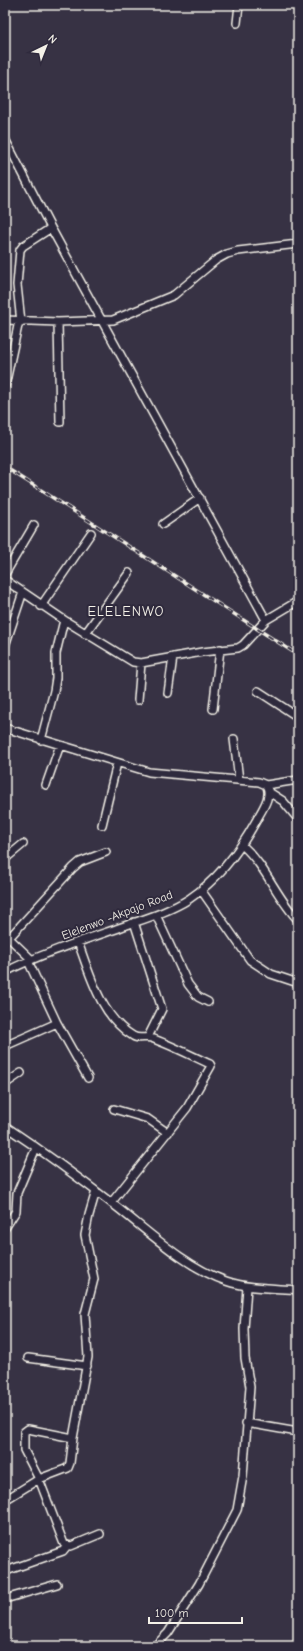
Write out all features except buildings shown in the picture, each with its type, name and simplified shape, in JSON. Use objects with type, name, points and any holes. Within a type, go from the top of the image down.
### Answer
[{"type":"street","points":[[236,23],[239,5]]},
{"type":"street","points":[[5,138],[51,228],[266,620]]},
{"type":"street","points":[[5,386],[20,322],[17,285],[20,250],[23,246],[51,228]]},
{"type":"street","points":[[5,320],[20,322],[58,322],[102,321],[122,318],[174,295],[216,260],[232,252],[298,244]]},
{"type":"street","points":[[58,322],[60,422]]},
{"type":"street","points":[[163,524],[176,513],[200,498]]},
{"type":"street","points":[[5,574],[34,525]]},
{"type":"street","points":[[41,606],[91,534]]},
{"type":"street","points":[[86,634],[129,573]]},
{"type":"street","points":[[5,580],[41,606],[86,634],[126,658],[141,663],[220,649],[234,648],[243,645],[266,620],[298,601]]},
{"type":"street","points":[[5,646],[23,592]]},
{"type":"street","points":[[42,740],[55,684],[56,653],[64,620]]},
{"type":"street","points":[[213,709],[220,649]]},
{"type":"street","points":[[168,693],[173,657]]},
{"type":"street","points":[[138,700],[141,663]]},
{"type":"street","points":[[258,691],[298,717]]},
{"type":"street","points":[[5,728],[117,763],[164,774],[260,782],[283,801],[298,819]]},
{"type":"street","points":[[234,739],[239,780]]},
{"type":"street","points":[[46,785],[60,745]]},
{"type":"street","points":[[102,825],[117,763]]},
{"type":"street","points":[[267,789],[298,780]]},
{"type":"street","name":"Elelenwo -Akpajo Road","points":[[5,972],[29,960],[156,915],[179,904],[201,890],[219,874],[242,845],[266,801],[267,789]]},
{"type":"street","points":[[5,858],[23,844]]},
{"type":"street","points":[[242,845],[259,862],[286,907],[298,920]]},
{"type":"street","points":[[88,1078],[57,1023],[29,960],[7,936],[80,862],[106,852]]},
{"type":"street","points":[[201,890],[250,960],[271,974],[298,983]]},
{"type":"street","points":[[156,915],[188,984],[198,997],[208,1002]]},
{"type":"street","points":[[134,922],[162,1009],[148,1037]]},
{"type":"street","points":[[78,942],[94,986],[112,1016],[134,1037],[148,1037],[210,1064],[211,1066],[187,1108],[111,1203]]},
{"type":"street","points":[[5,1046],[57,1023]]},
{"type":"street","points":[[5,1084],[21,1073]]},
{"type":"street","points":[[114,1109],[148,1119],[168,1133]]},
{"type":"street","points":[[5,1126],[96,1191],[161,1242],[196,1265],[225,1280],[248,1286],[298,1290]]},
{"type":"street","points":[[5,1228],[16,1211],[17,1194],[36,1148]]},
{"type":"street","points":[[5,1500],[39,1478],[70,1466],[73,1438],[89,1351],[85,1314],[94,1279],[89,1257],[86,1229],[96,1191]]},
{"type":"street","points":[[154,1646],[168,1633],[199,1584],[237,1510],[245,1455],[246,1423],[250,1387],[245,1358],[244,1329],[248,1286]]},
{"type":"street","points":[[28,1358],[87,1366]]},
{"type":"street","points":[[246,1423],[292,1431]]},
{"type":"street","points":[[67,1546],[59,1534],[39,1478],[24,1450],[24,1432],[28,1429],[73,1438]]},
{"type":"street","points":[[6,1571],[63,1550],[67,1546],[100,1534]]},
{"type":"street","points":[[5,1599],[57,1584]]},
{"type":"railway","points":[[5,467],[298,655]]},
{"type":"district","name":"ELELENWO","points":[[126,611]]}]
